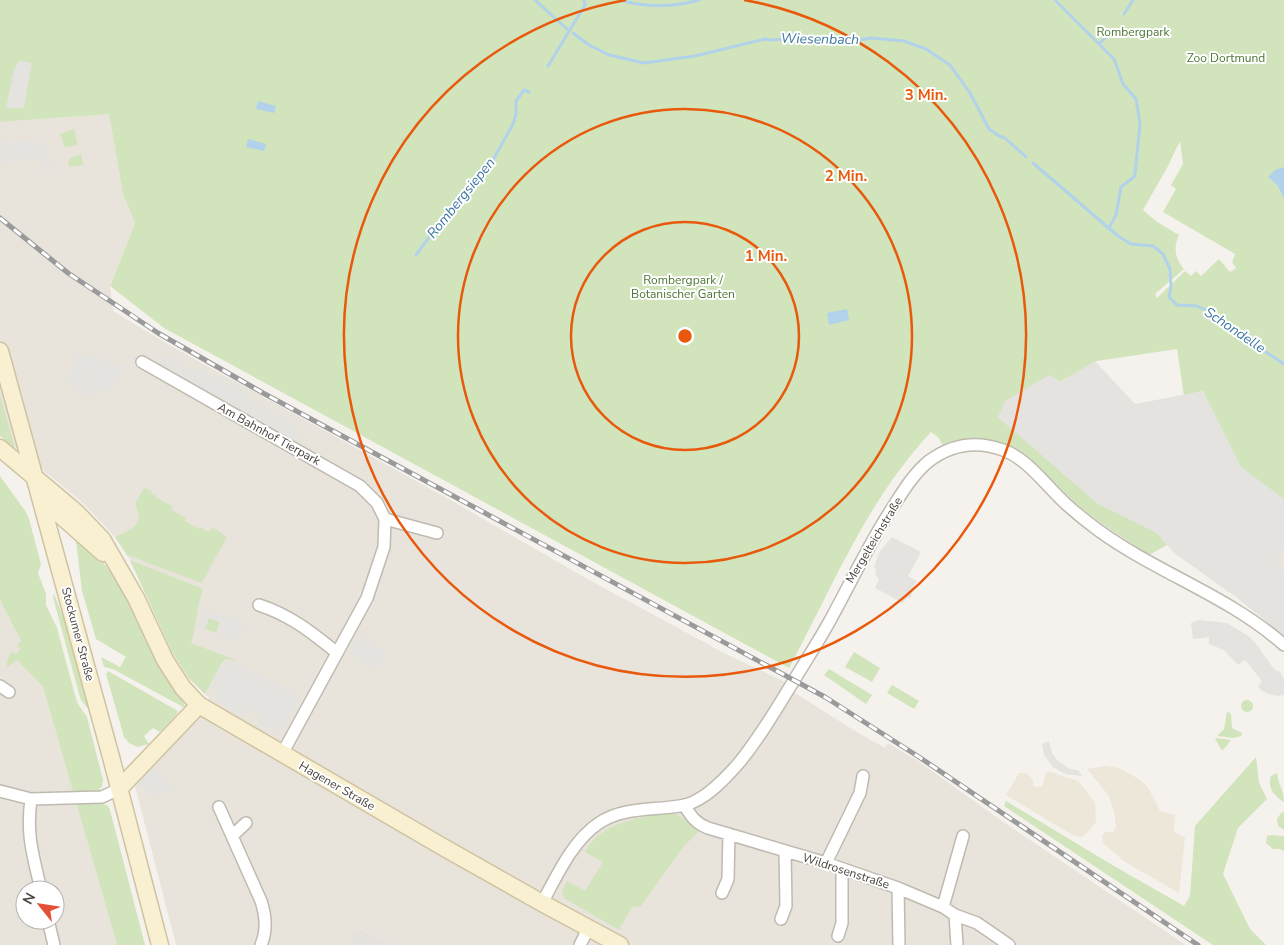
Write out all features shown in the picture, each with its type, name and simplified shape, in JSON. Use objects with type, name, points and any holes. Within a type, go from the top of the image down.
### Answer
[{"type":"main road","name":"Stockumer Straße","points":[[0,351],[42,499],[160,945]]},
{"type":"main road","name":"Hagener Straße","points":[[0,448],[86,521],[102,539],[136,598],[164,660],[183,688],[199,705],[542,903],[620,945]]},
{"type":"main road","name":"Hagener Straße","points":[[0,462],[117,564]]},
{"type":"main road","points":[[119,789],[199,705]]},
{"type":"street","name":"Am Bahnhof Tierpark","points":[[142,362],[360,486],[377,503],[385,519]]},
{"type":"street","name":"Mergelteichstraße","points":[[542,903],[579,841],[601,821],[618,814],[694,802],[712,790],[736,767],[757,741],[833,615],[875,535],[900,495],[917,472],[928,462],[950,448],[966,444],[977,444],[1005,450],[1023,462],[1066,505],[1100,531],[1131,551],[1227,604],[1284,645]]},
{"type":"street","points":[[282,754],[367,598],[384,547],[385,519],[437,532]]},
{"type":"street","points":[[259,605],[279,612],[295,621],[336,652]]},
{"type":"street","points":[[826,863],[860,793],[863,776]]},
{"type":"street","points":[[0,791],[31,799],[102,797],[119,789]]},
{"type":"street","points":[[31,799],[28,824],[29,839],[39,880]]},
{"type":"street","name":"Wildrosenstraße","points":[[684,805],[691,818],[698,824],[826,863],[898,888],[943,907],[955,915],[977,923],[1009,945]]},
{"type":"street","points":[[219,807],[265,913],[265,926],[261,945]]},
{"type":"street","points":[[232,836],[246,823]]},
{"type":"street","points":[[722,893],[728,878],[729,834]]},
{"type":"street","points":[[943,907],[963,836]]},
{"type":"street","points":[[781,919],[786,906],[785,851]]},
{"type":"street","points":[[838,936],[842,923],[842,869]]},
{"type":"street","points":[[898,888],[899,945]]},
{"type":"street","points":[[955,915],[957,945]]},
{"type":"street","points":[[580,945],[588,929]]},
{"type":"street","points":[[50,930],[54,945]]},
{"type":"shaded area","points":[[19,61],[32,63],[24,108],[6,108],[14,70]]},
{"type":"shaded area","points":[[109,114],[123,194],[135,223],[110,285],[113,311],[171,346],[447,498],[582,576],[724,653],[783,681],[795,693],[885,748],[888,743],[918,761],[1002,821],[1186,945],[395,945],[358,928],[349,945],[176,945],[135,786],[190,724],[209,698],[189,678],[172,652],[130,560],[115,537],[83,503],[0,435],[0,122]]},
{"type":"shaded area","points":[[8,140],[13,161],[0,164],[0,142]]},
{"type":"shaded area","points":[[27,140],[29,142],[35,140],[39,157],[23,161],[22,158],[15,159],[12,142]]},
{"type":"shaded area","points":[[46,144],[52,171],[46,173],[39,146]]},
{"type":"shaded area","points":[[76,353],[98,359],[86,395],[79,393],[74,384],[68,382]]},
{"type":"shaded area","points":[[164,353],[193,370],[195,368],[234,386],[249,395],[249,398],[295,426],[301,432],[295,442],[158,362]]},
{"type":"shaded area","points":[[100,358],[125,366],[111,390],[103,386],[95,398],[88,396]]},
{"type":"shaded area","points":[[1095,361],[1135,404],[1203,391],[1241,467],[1284,499],[1284,549],[1274,561],[1284,569],[1284,636],[1236,597],[1174,553],[1157,533],[1098,504],[998,417],[1005,401],[1049,375],[1061,382]]},
{"type":"shaded area","points":[[892,537],[921,552],[908,576],[917,581],[911,590],[913,592],[910,598],[908,597],[903,603],[875,588],[879,579],[875,574],[876,569],[874,567],[880,551]]},
{"type":"shaded area","points":[[1284,549],[1284,569],[1274,561]]},
{"type":"shaded area","points":[[0,600],[21,641],[20,649],[7,666],[17,660],[43,687],[117,945],[0,945]]},
{"type":"shaded area","points":[[204,609],[244,624],[237,641],[216,633],[220,622],[209,618],[205,629],[198,626]]},
{"type":"shaded area","points":[[1198,620],[1227,623],[1250,637],[1274,669],[1280,672],[1284,679],[1284,695],[1268,694],[1261,690],[1258,686],[1262,681],[1245,660],[1238,665],[1224,650],[1209,644],[1209,637],[1193,639],[1191,623]]},
{"type":"shaded area","points":[[358,634],[386,651],[377,668],[370,666],[347,652]]},
{"type":"shaded area","points":[[231,661],[300,696],[283,730],[277,732],[259,723],[262,716],[247,709],[242,715],[215,701],[218,695],[213,689],[214,681],[221,665]]},
{"type":"shaded area","points":[[1049,741],[1052,753],[1057,760],[1070,769],[1078,770],[1082,776],[1065,774],[1053,767],[1044,755],[1042,744]]},
{"type":"shaded area","points":[[1105,766],[1119,768],[1137,778],[1148,787],[1160,811],[1175,815],[1174,832],[1185,837],[1179,893],[1125,862],[1103,843],[1102,836],[1105,832],[1113,832],[1116,827],[1114,811],[1109,796],[1087,769]]},
{"type":"shaded area","points":[[152,767],[176,789],[151,796],[139,783]]},
{"type":"shaded area","points":[[1048,771],[1078,781],[1095,802],[1096,822],[1082,837],[1074,836],[1006,795],[1019,773],[1026,773],[1033,779],[1033,786],[1040,787],[1043,785]]},
{"type":"shaded area","points":[[357,928],[395,945],[349,945]]},
{"type":"green space","name":"Rombergpark / Botanischer Garten","points":[[0,0],[1053,0],[1073,19],[1055,0],[1284,0],[1284,499],[1239,468],[1203,391],[1184,396],[1177,349],[1097,361],[998,417],[1073,482],[1131,519],[1157,533],[1167,545],[1149,555],[1089,514],[1036,466],[1006,446],[990,440],[972,438],[943,446],[939,438],[931,432],[908,459],[869,516],[789,668],[164,328],[110,286],[135,223],[123,194],[109,114],[0,122]],"holes":[[[1180,141],[1183,164],[1171,185],[1176,189],[1163,212],[1235,254],[1232,262],[1236,268],[1230,272],[1219,259],[1201,276],[1196,271],[1191,276],[1185,271],[1157,298],[1155,294],[1184,269],[1176,253],[1179,235],[1157,222],[1143,210]]]},
{"type":"green space","points":[[74,129],[78,145],[65,147],[60,134]]},
{"type":"green space","points":[[81,154],[84,165],[69,167],[70,159]]},
{"type":"green space","points":[[0,395],[15,448],[0,436]]},
{"type":"green space","points":[[0,476],[29,519],[41,564],[38,573],[46,594],[46,605],[57,628],[78,704],[87,717],[103,780],[102,787],[99,789],[101,803],[108,806],[110,810],[145,945],[117,945],[43,687],[17,660],[7,667],[12,651],[16,654],[20,649],[17,646],[21,641],[0,600]]},
{"type":"green space","points":[[144,488],[152,491],[151,493],[156,497],[173,507],[171,510],[186,518],[185,521],[209,532],[212,527],[227,537],[202,582],[127,555],[115,537],[130,530],[136,524],[139,516],[135,504]]},
{"type":"green space","points":[[75,533],[104,564],[123,590],[163,673],[179,694],[185,708],[113,669],[104,667],[101,657],[120,667],[126,657],[96,639],[82,591]]},
{"type":"green space","points":[[130,560],[203,590],[191,643],[238,661],[226,659],[222,662],[205,694],[189,678],[172,652]]},
{"type":"green space","points":[[54,594],[68,629],[92,714],[81,700],[79,694],[53,597]]},
{"type":"green space","points":[[209,618],[220,622],[216,633],[205,629]]},
{"type":"green space","points":[[854,652],[880,668],[872,682],[845,667]]},
{"type":"green space","points":[[829,669],[872,695],[866,704],[824,675]]},
{"type":"green space","points":[[108,671],[178,711],[160,732],[153,728],[144,736],[149,744],[138,747],[129,743],[124,737],[106,674]]},
{"type":"green space","points":[[892,685],[919,701],[914,709],[887,693]]},
{"type":"green space","points":[[1247,700],[1253,706],[1247,712],[1241,706]]},
{"type":"green space","points":[[1227,711],[1231,714],[1232,728],[1242,733],[1241,736],[1234,738],[1217,736],[1224,729]]},
{"type":"green space","points":[[1216,738],[1231,740],[1223,750]]},
{"type":"green space","points":[[1256,757],[1259,783],[1267,799],[1238,828],[1223,874],[1250,929],[1266,945],[1213,945],[1004,806],[1006,801],[1184,906],[1190,896],[1195,826]]},
{"type":"green space","points":[[1277,773],[1284,802],[1274,794],[1270,784],[1271,776]]},
{"type":"green space","points":[[1284,812],[1284,830],[1278,826],[1277,819]]},
{"type":"green space","points":[[670,813],[677,814],[699,831],[683,847],[641,906],[632,907],[619,930],[564,898],[562,892],[567,881],[585,891],[603,862],[585,852],[601,834],[611,827],[634,819]]},
{"type":"green space","points":[[1267,836],[1284,836],[1284,851],[1273,849],[1266,843]]},
{"type":"water","points":[[258,101],[276,106],[274,113],[256,109]]},
{"type":"water","points":[[248,139],[266,144],[264,151],[246,147]]},
{"type":"water","points":[[1284,167],[1284,199],[1278,186],[1268,177],[1275,170]]},
{"type":"water","points":[[847,309],[849,320],[829,325],[827,313]]},
{"type":"waterway","name":"Wiesenbach","points":[[535,0],[567,29]]},
{"type":"waterway","name":"Rombergsiepen","points":[[548,66],[585,5],[584,0]]},
{"type":"waterway","name":"Schondelle","points":[[621,0],[630,3],[660,6],[699,0]]},
{"type":"waterway","name":"Schondelle","points":[[1055,0],[1114,59],[1123,84],[1136,99],[1140,124],[1135,174],[1134,177],[1121,187],[1116,215],[1109,228]]},
{"type":"waterway","points":[[1124,14],[1133,0]]},
{"type":"waterway","name":"Wiesenbach","points":[[573,33],[589,45],[609,55],[644,63],[695,56],[765,39],[805,38],[835,41],[853,38],[859,40],[872,38],[904,41],[926,49],[950,65],[970,93],[989,129],[1005,138],[1026,157]]},
{"type":"waterway","points":[[1099,44],[1107,36]]},
{"type":"waterway","name":"Rombergsiepen","points":[[416,255],[464,190],[489,167],[513,124],[516,114],[516,101],[524,90],[529,92]]},
{"type":"waterway","name":"Schondelle","points":[[1033,163],[1118,236],[1131,244],[1153,246],[1163,254],[1170,269],[1171,286],[1169,297],[1177,305],[1197,306],[1206,310],[1284,364]]},
{"type":"railway","points":[[0,218],[68,273],[158,333],[263,393],[825,697],[919,757],[1198,945]]},
{"type":"park label","name":"Rombergpark","points":[[1133,32]]},
{"type":"park label","name":"Zoo Dortmund","points":[[1226,58]]}]
